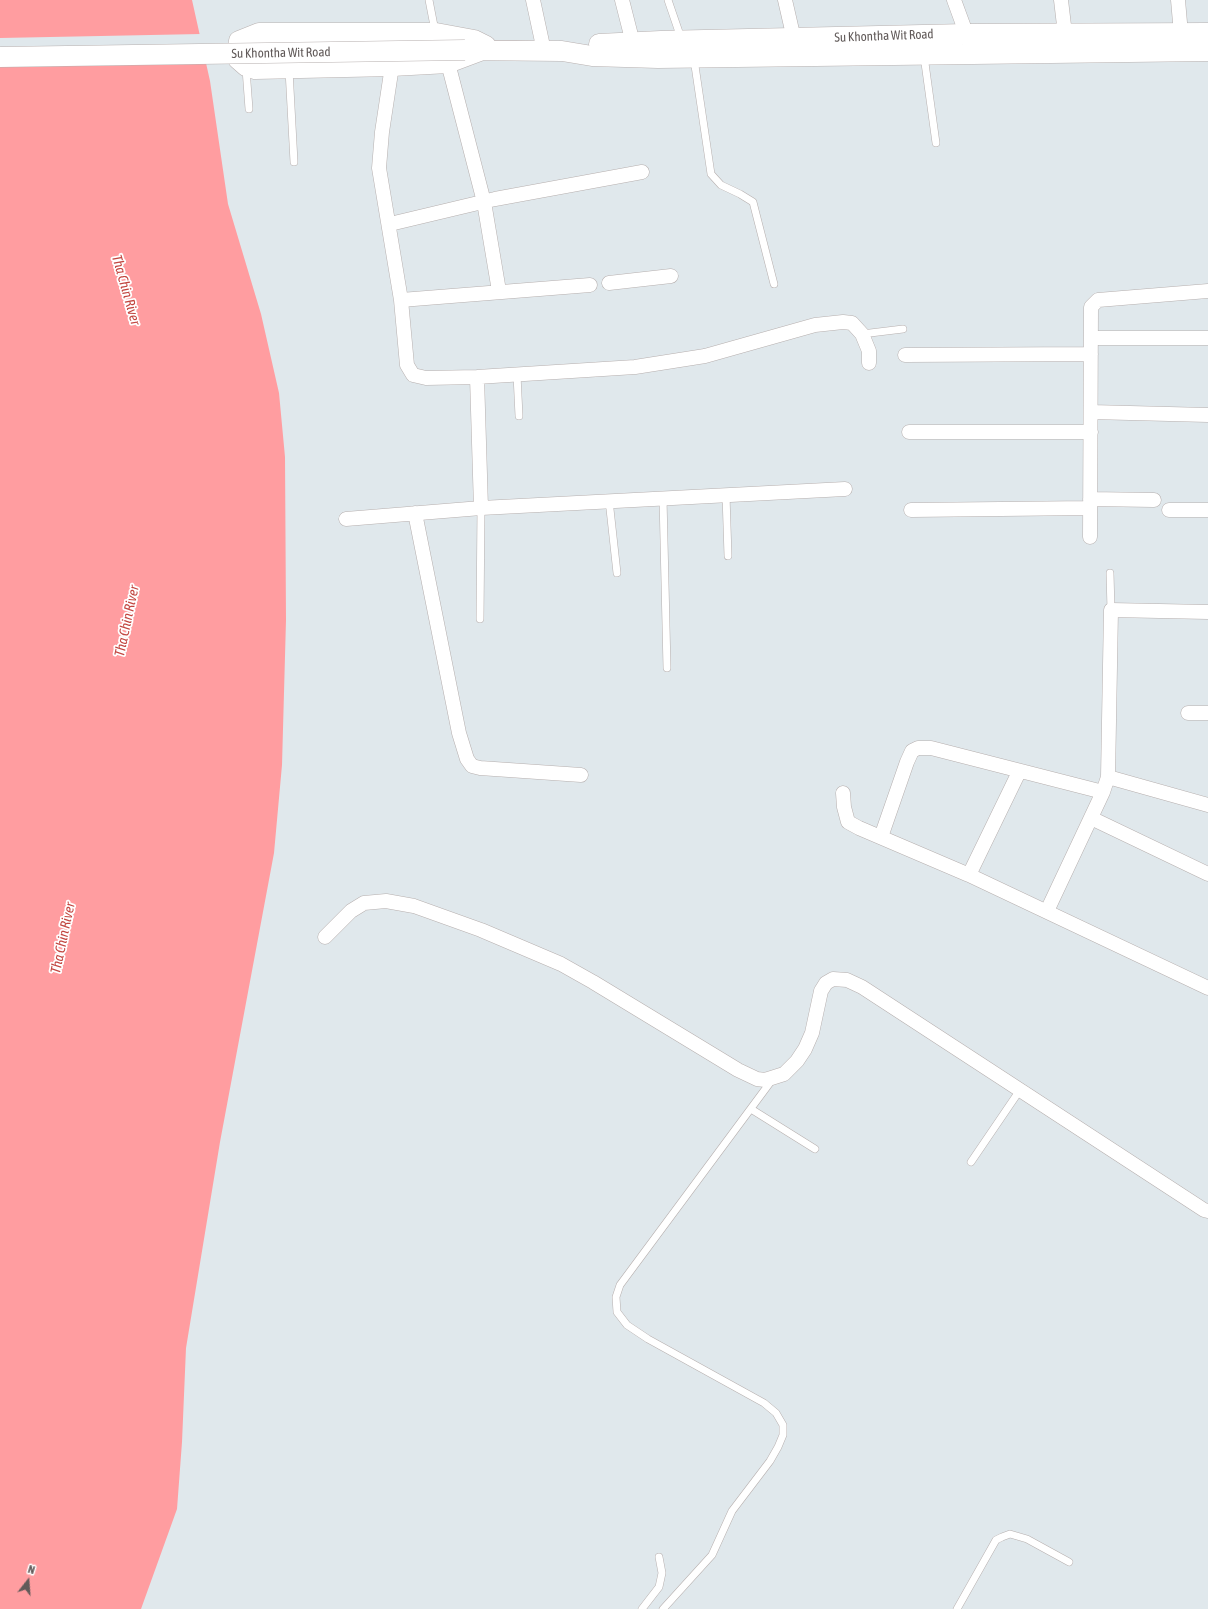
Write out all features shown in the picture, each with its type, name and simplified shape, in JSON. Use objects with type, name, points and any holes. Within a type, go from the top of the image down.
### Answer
[{"type":"main road","points":[[259,33],[436,33],[474,40],[480,50],[448,63],[392,66],[255,69],[246,66],[238,59],[239,42],[259,33]]},
{"type":"main road","name":"Su Khontha Wit Road","points":[[0,57],[480,50],[553,51],[594,44],[693,57],[886,46],[966,34],[1208,33]]},
{"type":"main road","name":"Su Khontha Wit Road","points":[[634,50],[682,40],[794,39],[886,46],[924,55],[1208,51]]},
{"type":"street","points":[[533,0],[553,51]]},
{"type":"street","points":[[622,0],[634,50]]},
{"type":"street","points":[[785,0],[794,39]]},
{"type":"street","points":[[954,0],[974,54]]},
{"type":"street","points":[[1061,0],[1065,34]]},
{"type":"street","points":[[1178,0],[1181,34]]},
{"type":"street","points":[[448,63],[484,202],[499,291]]},
{"type":"street","points":[[392,66],[382,132],[379,168],[390,224],[401,300],[407,365],[413,375],[426,378],[477,377],[635,367],[705,356],[815,324],[843,322],[852,324],[862,334],[869,351],[869,363]]},
{"type":"street","points":[[390,224],[484,202],[642,172]]},
{"type":"street","points":[[609,283],[671,276]]},
{"type":"street","points":[[401,300],[499,291],[590,285]]},
{"type":"street","points":[[1090,537],[1091,307],[1098,300],[1208,291]]},
{"type":"street","points":[[1091,338],[1208,338]]},
{"type":"street","points":[[905,355],[1091,354]]},
{"type":"street","points":[[477,377],[481,508]]},
{"type":"street","points":[[1091,412],[1208,415]]},
{"type":"street","points":[[909,432],[1091,432]]},
{"type":"street","points":[[346,518],[609,500],[845,489]]},
{"type":"street","points":[[910,510],[1154,500]]},
{"type":"street","points":[[1169,510],[1208,510]]},
{"type":"street","points":[[415,513],[459,733],[467,759],[472,766],[480,768],[581,775]]},
{"type":"street","points":[[1047,911],[1103,792],[1108,777],[1111,610],[1208,612]]},
{"type":"street","points":[[1188,713],[1208,713]]},
{"type":"street","points":[[881,837],[907,762],[912,751],[918,748],[931,748],[1019,772],[1103,792]]},
{"type":"street","points":[[969,875],[1019,772]]},
{"type":"street","points":[[1108,777],[1208,805]]},
{"type":"street","points":[[843,793],[844,806],[848,822],[969,875],[1208,988]]},
{"type":"street","points":[[1091,818],[1208,874]]},
{"type":"street","points":[[325,937],[352,911],[364,903],[386,901],[414,906],[481,930],[562,964],[757,1080],[773,1079],[784,1074],[797,1061],[812,1033],[821,991],[826,983],[834,980],[847,980],[862,987],[1204,1210],[1208,1211]]},
{"type":"lane","points":[[429,0],[436,33]]},
{"type":"lane","points":[[668,0],[682,40]]},
{"type":"lane","points":[[924,55],[936,143]]},
{"type":"lane","points":[[693,57],[711,174],[720,185],[753,202],[774,284]]},
{"type":"lane","points":[[246,66],[249,108]]},
{"type":"lane","points":[[289,68],[294,162]]},
{"type":"lane","points":[[862,334],[902,329]]},
{"type":"lane","points":[[517,375],[519,416]]},
{"type":"lane","points":[[726,495],[728,556]]},
{"type":"lane","points":[[663,498],[667,668]]},
{"type":"lane","points":[[609,500],[617,573]]},
{"type":"lane","points":[[480,619],[481,508]]},
{"type":"lane","points":[[1110,573],[1111,610]]},
{"type":"lane","points":[[663,1609],[712,1555],[732,1511],[778,1447],[783,1435],[783,1425],[776,1413],[764,1403],[648,1339],[627,1325],[617,1312],[616,1297],[620,1285],[773,1079]]},
{"type":"lane","points":[[971,1162],[1020,1090]]},
{"type":"lane","points":[[751,1109],[815,1150]]},
{"type":"lane","points":[[957,1609],[996,1540],[1002,1536],[1010,1534],[1026,1539],[1069,1562]]},
{"type":"lane","points":[[642,1609],[659,1587],[662,1573],[659,1558]]},
{"type":"water","name":"Tha Chin River","points":[[0,0],[192,0],[210,81],[228,204],[261,314],[279,393],[285,457],[286,620],[282,765],[274,853],[220,1142],[186,1348],[182,1442],[177,1509],[141,1609],[0,1609]]},
{"type":"pier","points":[[201,34],[206,54],[0,57],[0,38]]}]
